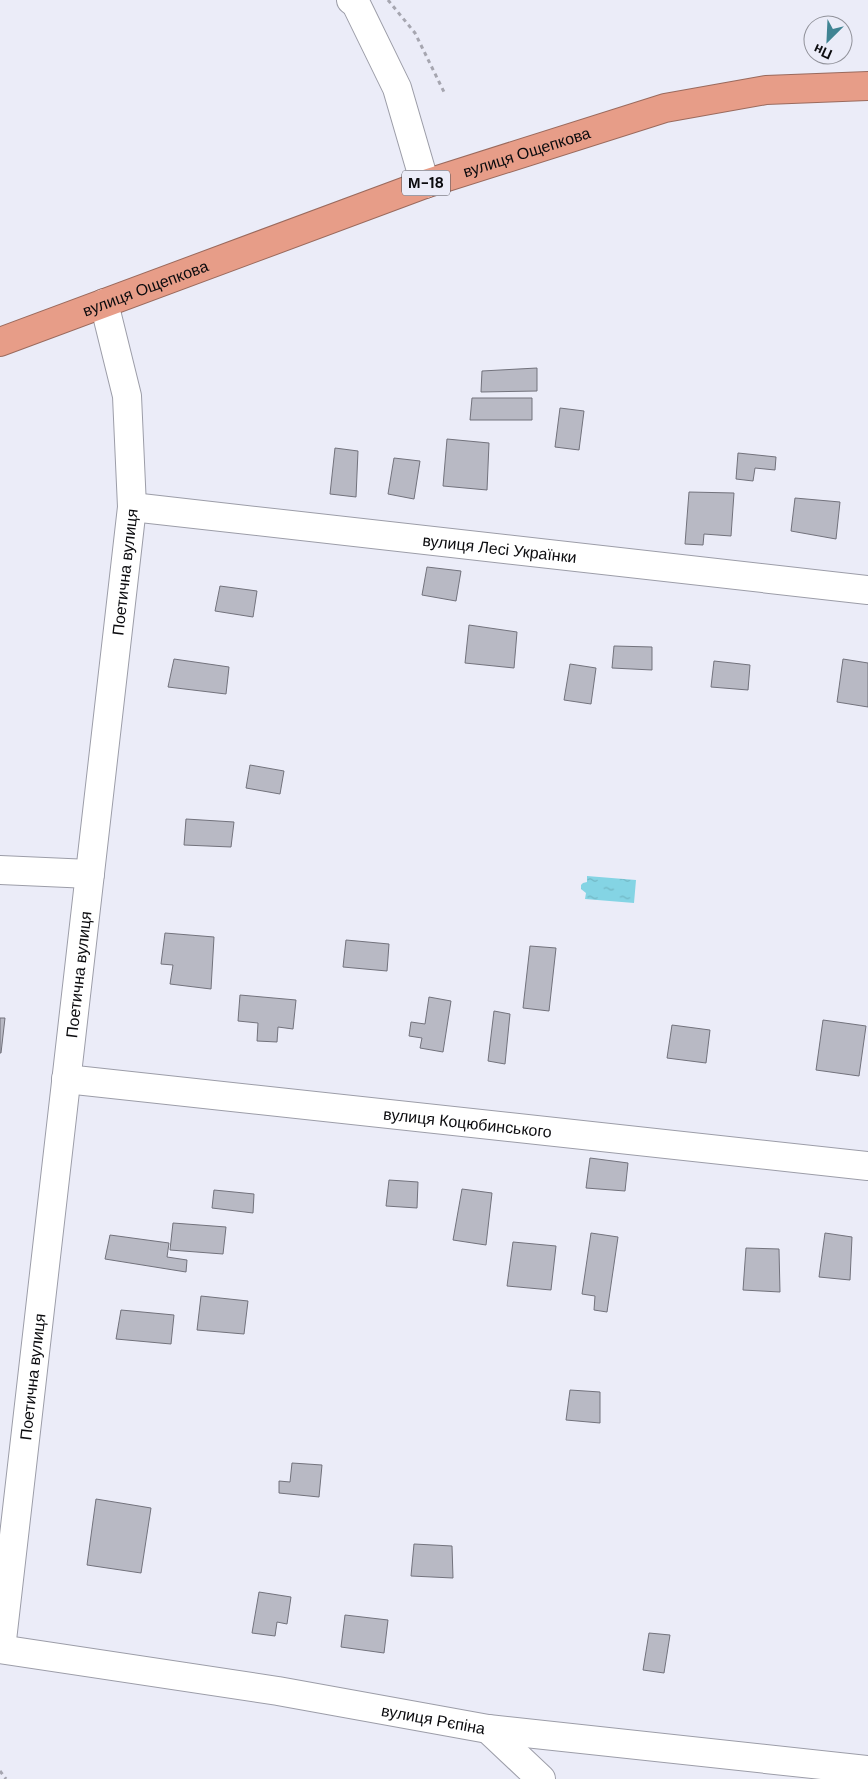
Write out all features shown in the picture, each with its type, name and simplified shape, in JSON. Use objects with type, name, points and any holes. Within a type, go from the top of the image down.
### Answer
[{"type":"highway","name":"вулиця Ощепкова","points":[[0,342],[425,184],[665,108],[766,90],[868,86]]},
{"type":"street","points":[[352,0],[356,4],[397,88],[425,184]]},
{"type":"street","name":"Поетична вулиця","points":[[0,1649],[132,507],[127,396],[104,303]]},
{"type":"street","name":"вулиця Лесі Українки","points":[[132,507],[868,590]]},
{"type":"street","points":[[0,870],[90,874]]},
{"type":"street","name":"вулиця Коцюбинського","points":[[66,1079],[868,1166]]},
{"type":"street","name":"вулиця Рєпіна","points":[[0,1649],[278,1691],[488,1730],[868,1770]]},
{"type":"street","points":[[488,1730],[541,1779]]},
{"type":"path","points":[[388,0],[415,33],[444,92]]},
{"type":"path","points":[[0,1772],[6,1779]]},
{"type":"water","points":[[587,876],[636,880],[634,903],[585,899],[586,893],[581,889],[581,885],[587,882]]},
{"type":"building","points":[[537,368],[537,391],[481,392],[482,371]]},
{"type":"building","points":[[472,398],[532,398],[532,420],[470,420]]},
{"type":"building","points":[[560,408],[584,411],[579,450],[555,447]]},
{"type":"building","points":[[447,439],[489,443],[487,490],[443,486]]},
{"type":"building","points":[[335,448],[358,451],[356,497],[330,494]]},
{"type":"building","points":[[738,453],[776,457],[775,470],[755,468],[753,481],[736,479]]},
{"type":"building","points":[[394,458],[420,461],[414,499],[388,494]]},
{"type":"building","points":[[689,492],[734,493],[731,536],[704,534],[703,545],[685,544]]},
{"type":"building","points":[[795,498],[840,502],[836,539],[791,531]]},
{"type":"building","points":[[427,567],[461,571],[456,601],[422,595]]},
{"type":"building","points":[[220,586],[257,591],[253,617],[215,611]]},
{"type":"building","points":[[469,625],[517,632],[514,668],[465,663]]},
{"type":"building","points":[[614,646],[652,647],[652,670],[612,668]]},
{"type":"building","points":[[174,659],[229,667],[226,694],[168,687]]},
{"type":"building","points":[[843,659],[868,663],[868,707],[837,702]]},
{"type":"building","points":[[714,661],[750,665],[748,690],[711,687]]},
{"type":"building","points":[[570,664],[596,668],[591,704],[564,700]]},
{"type":"building","points":[[250,765],[284,771],[280,794],[246,788]]},
{"type":"building","points":[[186,819],[234,822],[231,847],[184,845]]},
{"type":"building","points":[[165,933],[214,937],[211,989],[170,984],[173,965],[161,964]]},
{"type":"building","points":[[346,940],[389,944],[387,971],[343,967]]},
{"type":"building","points":[[530,946],[556,948],[549,1011],[523,1008]]},
{"type":"building","points":[[240,995],[296,1000],[293,1029],[278,1027],[277,1042],[257,1041],[258,1023],[238,1021]]},
{"type":"building","points":[[429,997],[451,1001],[443,1052],[420,1048],[422,1038],[409,1036],[411,1022],[425,1024]]},
{"type":"building","points":[[494,1011],[510,1014],[505,1064],[488,1061]]},
{"type":"building","points":[[0,1018],[5,1018],[1,1053],[0,1053]]},
{"type":"building","points":[[823,1020],[866,1026],[859,1076],[816,1070]]},
{"type":"building","points":[[672,1025],[710,1030],[706,1063],[667,1058]]},
{"type":"building","points":[[590,1158],[628,1163],[625,1191],[586,1188]]},
{"type":"building","points":[[389,1180],[418,1182],[417,1208],[386,1206]]},
{"type":"building","points":[[462,1189],[492,1193],[486,1245],[453,1240]]},
{"type":"building","points":[[214,1190],[254,1194],[253,1213],[212,1208]]},
{"type":"building","points":[[173,1223],[226,1227],[223,1254],[170,1250]]},
{"type":"building","points":[[591,1233],[618,1237],[607,1312],[594,1310],[595,1296],[582,1294]]},
{"type":"building","points":[[825,1233],[852,1237],[850,1280],[819,1277]]},
{"type":"building","points":[[110,1235],[169,1243],[167,1257],[187,1260],[186,1272],[105,1259]]},
{"type":"building","points":[[513,1242],[556,1246],[551,1290],[507,1286]]},
{"type":"building","points":[[746,1248],[779,1249],[780,1292],[743,1290]]},
{"type":"building","points":[[201,1296],[248,1301],[244,1334],[197,1330]]},
{"type":"building","points":[[121,1310],[174,1315],[171,1344],[116,1339]]},
{"type":"building","points":[[570,1390],[600,1392],[600,1423],[566,1420]]},
{"type":"building","points":[[292,1463],[322,1465],[319,1497],[279,1493],[279,1481],[290,1482]]},
{"type":"building","points":[[96,1499],[151,1508],[141,1573],[87,1565]]},
{"type":"building","points":[[414,1544],[452,1546],[453,1578],[411,1576]]},
{"type":"building","points":[[259,1592],[291,1597],[287,1624],[277,1622],[275,1636],[252,1633]]},
{"type":"building","points":[[345,1615],[388,1620],[384,1653],[341,1647]]},
{"type":"building","points":[[649,1633],[670,1635],[664,1673],[643,1670]]}]
